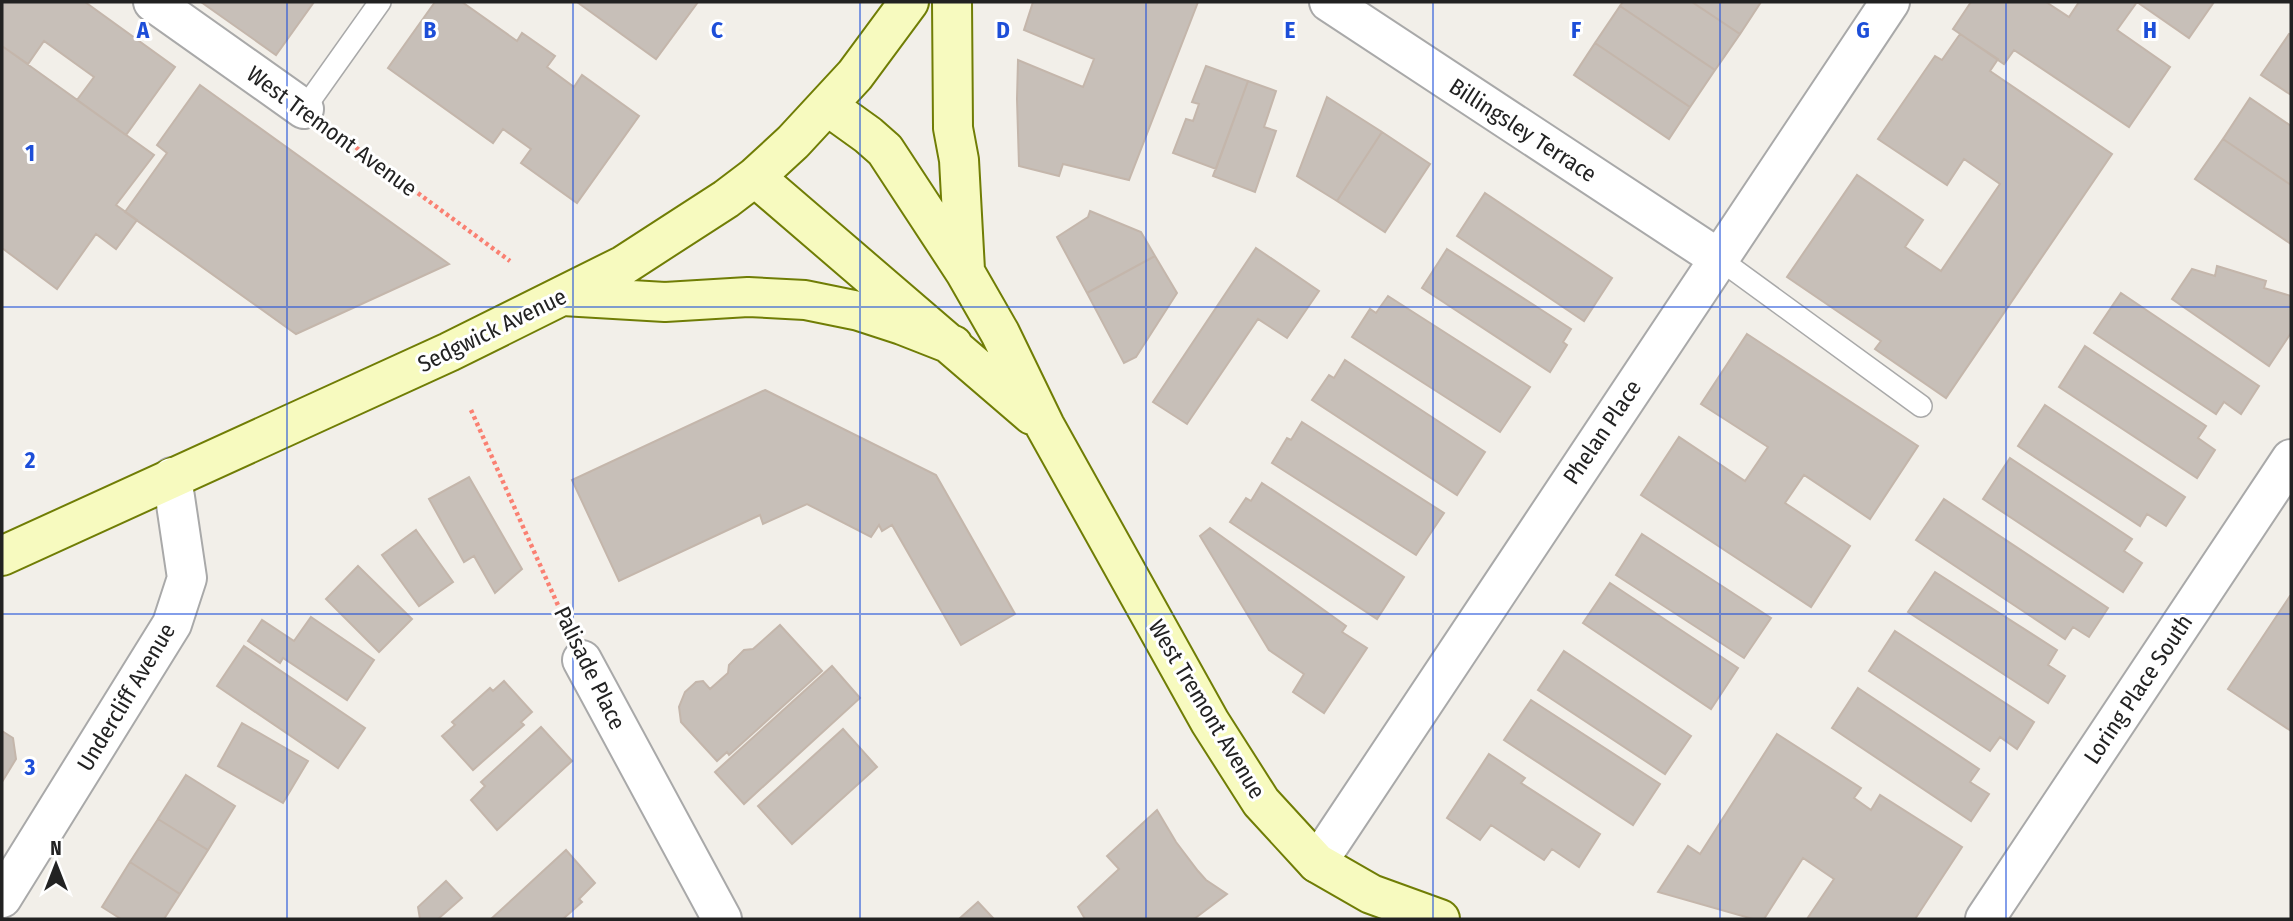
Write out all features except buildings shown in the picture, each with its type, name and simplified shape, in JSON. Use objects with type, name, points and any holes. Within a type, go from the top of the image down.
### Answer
[{"type":"main road","name":"Sedgwick Avenue","points":[[2,556],[449,352],[624,265],[695,220],[755,177],[828,107],[909,2]]},
{"type":"main road","points":[[952,2],[953,128],[959,160],[965,272]]},
{"type":"main road","name":"West Tremont Avenue","points":[[828,107],[859,127],[884,150],[965,272],[1000,333],[1045,426],[1233,761],[1261,802],[1317,863],[1371,894],[1440,919]]},
{"type":"main road","name":"West Tremont Avenue","points":[[755,177],[1045,426]]},
{"type":"main road","points":[[561,296],[665,302],[748,297],[805,300],[859,311],[953,345]]},
{"type":"street","name":"West Tremont Avenue","points":[[153,2],[304,109]]},
{"type":"street","name":"Billingsley Terrace","points":[[1329,2],[1718,258]]},
{"type":"street","name":"Phelan Place","points":[[1317,863],[1890,2]]},
{"type":"street","name":"Loring Place South","points":[[1985,919],[2291,459]]},
{"type":"street","name":"Undercliff Avenue","points":[[2,898],[172,624],[187,578],[172,477]]},
{"type":"street","name":"Palisade Place","points":[[582,660],[722,919]]},
{"type":"lane","points":[[304,109],[380,2]]},
{"type":"lane","points":[[1718,258],[1921,406]]},
{"type":"path","name":"West Tremont Avenue","points":[[304,109],[510,261]]},
{"type":"path","name":"Palisade Place","points":[[471,410],[582,660]]}]
